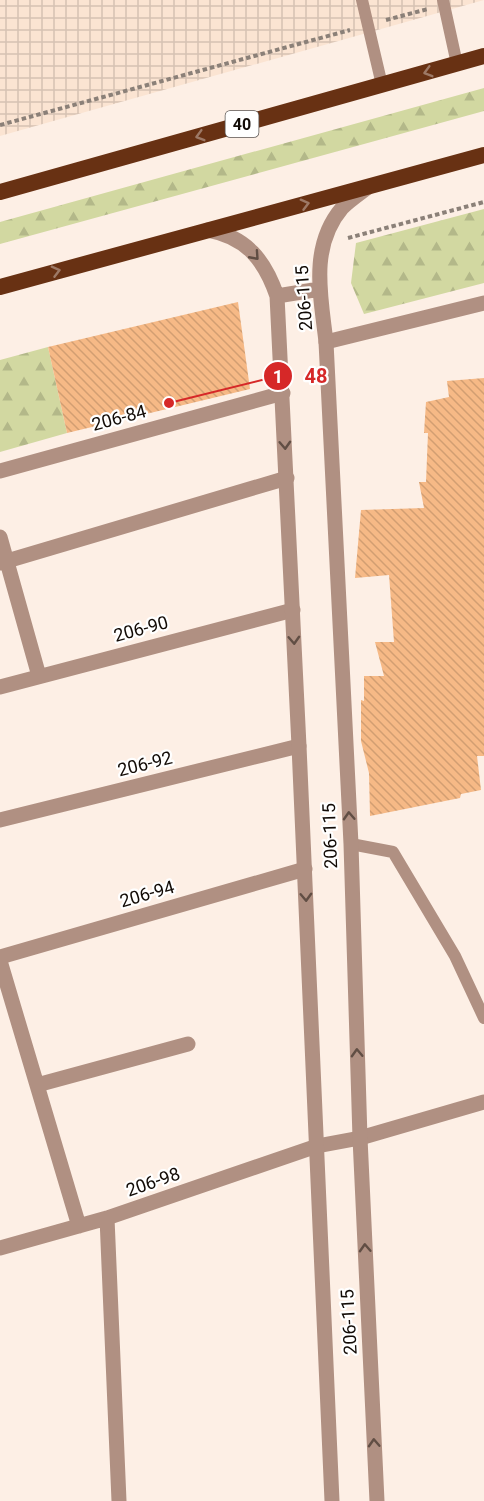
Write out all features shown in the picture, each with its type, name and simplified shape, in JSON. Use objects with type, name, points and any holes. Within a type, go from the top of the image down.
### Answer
[{"type":"highway","name":"40","points":[[0,192],[484,56]]},
{"type":"highway","points":[[0,287],[484,155]]},
{"type":"street","name":"206-115","points":[[367,188],[343,207],[332,223],[324,241],[320,260],[320,289],[326,342],[351,844],[360,1138],[376,1501]]},
{"type":"street","name":"206-115","points":[[205,230],[225,233],[243,244],[259,258],[270,276],[277,296],[333,1501]]},
{"type":"street","points":[[277,296],[320,289]]},
{"type":"street","points":[[326,342],[484,303]]},
{"type":"street","name":"206-84","points":[[0,471],[282,393]]},
{"type":"street","points":[[3,562],[287,478]]},
{"type":"street","points":[[0,537],[3,562],[39,676]]},
{"type":"street","name":"206-90","points":[[0,687],[293,610]]},
{"type":"street","name":"206-92","points":[[0,820],[299,746]]},
{"type":"street","name":"206-94","points":[[0,959],[305,869]]},
{"type":"street","points":[[0,959],[78,1226]]},
{"type":"street","points":[[37,1085],[188,1044]]},
{"type":"street","name":"206-98","points":[[0,1248],[107,1218],[317,1146],[360,1138],[484,1102]]},
{"type":"street","points":[[107,1218],[119,1501]]},
{"type":"lane","points":[[362,0],[382,85]]},
{"type":"lane","points":[[444,2],[457,64]]},
{"type":"lane","points":[[351,844],[393,852],[454,956],[484,1018]]},
{"type":"path","points":[[0,125],[444,2]]},
{"type":"path","points":[[347,238],[484,202]]},
{"type":"shaded area","points":[[0,0],[484,0],[0,136]]},
{"type":"green space","points":[[484,88],[484,111],[0,244],[0,222]]},
{"type":"green space","points":[[484,209],[484,283],[364,314],[351,283],[356,243]]},
{"type":"green space","points":[[48,347],[67,433],[0,452],[0,360]]},
{"type":"building","points":[[238,302],[250,389],[67,433],[48,347]]},
{"type":"building","points":[[484,378],[484,756],[477,756],[481,790],[461,794],[460,798],[370,816],[369,773],[361,741],[361,700],[364,701],[364,676],[384,676],[375,642],[394,642],[389,575],[355,578],[361,510],[424,508],[419,482],[426,482],[428,433],[424,433],[426,402],[449,397],[447,381]]},
{"type":"place","name":"48","points":[[169,403]]}]
